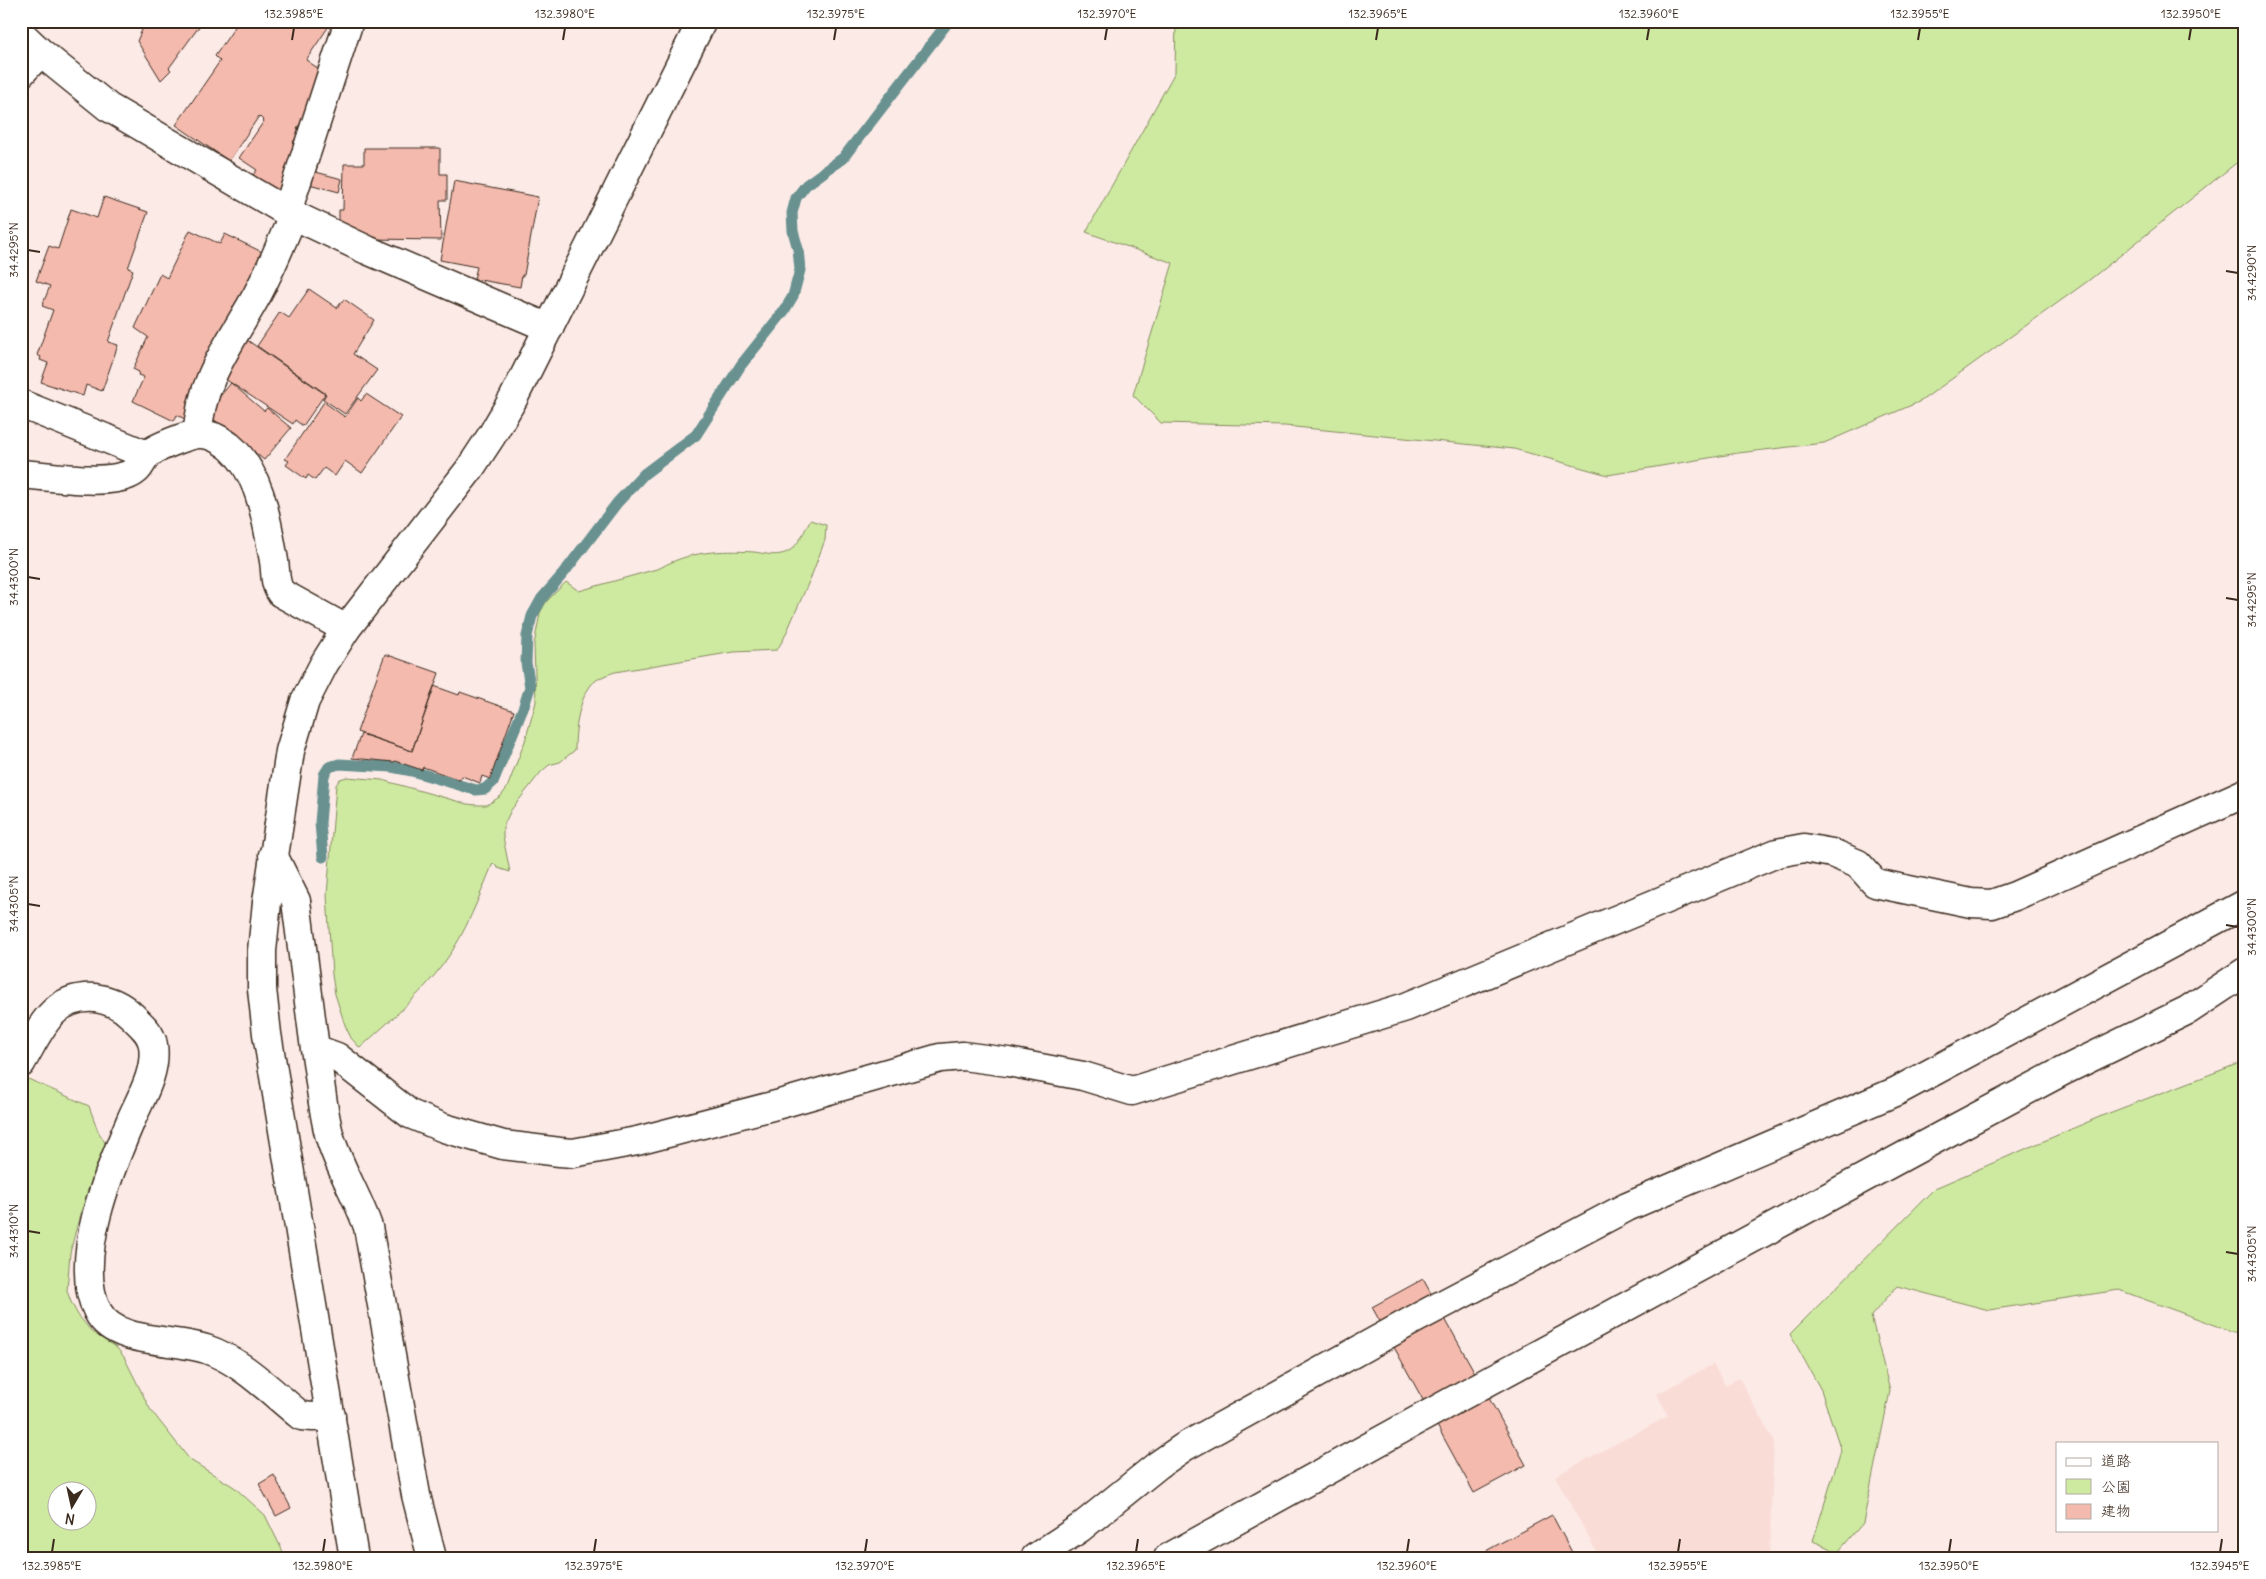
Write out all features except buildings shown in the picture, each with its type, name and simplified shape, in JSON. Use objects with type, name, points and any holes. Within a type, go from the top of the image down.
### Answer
[{"type":"main road","points":[[198,434],[201,406],[215,369],[258,294],[290,213],[349,21]]},
{"type":"main road","points":[[354,1558],[267,1034],[263,998],[262,951],[273,855],[290,750],[305,701],[324,664],[346,629],[469,470],[513,399],[702,21]]},
{"type":"main road","points":[[21,73],[30,43],[108,107],[290,213],[376,254],[549,328]]},
{"type":"main road","points":[[21,404],[148,455]]},
{"type":"main road","points":[[21,474],[109,479],[128,475],[141,467],[148,455],[158,448],[198,434],[211,435],[237,453],[252,475],[259,493],[265,519],[274,562],[276,586],[281,594],[346,629]]},
{"type":"main road","points":[[315,1049],[337,1057],[410,1114],[444,1128],[503,1145],[560,1152],[573,1152],[637,1141],[780,1104],[940,1058],[963,1056],[1008,1062],[1083,1076],[1132,1091],[1406,1007],[1777,853],[1804,848],[1832,853],[1858,864],[1875,883],[1971,903],[1992,904],[2015,896],[2245,793]]},
{"type":"main road","points":[[273,855],[296,901],[315,1049],[329,1133],[346,1176],[362,1208],[368,1227],[416,1495],[432,1558]]},
{"type":"main road","points":[[1035,1558],[1080,1528],[1158,1465],[1184,1447],[1406,1324],[1627,1207],[1896,1091],[2245,904]]},
{"type":"main road","points":[[1168,1558],[1464,1394],[1941,1136],[2063,1071],[2188,1010],[2245,972]]},
{"type":"main road","points":[[2188,1010],[2245,996]]},
{"type":"main road","points":[[21,1063],[48,1017],[59,1006],[67,1002],[85,998],[112,1002],[128,1011],[145,1028],[153,1045],[152,1072],[110,1173],[91,1238],[89,1272],[98,1313],[112,1327],[128,1335],[192,1345],[236,1363],[301,1416],[313,1418],[331,1416]]},
{"type":"shaded area","points":[[1713,1364],[1725,1385],[1739,1378],[1774,1441],[1769,1558],[1600,1558],[1555,1476],[1668,1416],[1657,1394]]},
{"type":"green space","points":[[1176,21],[2245,21],[2245,156],[2088,281],[1921,401],[1824,443],[1738,453],[1608,475],[1514,449],[1285,426],[1161,423],[1133,395],[1173,263],[1086,232],[1175,72]]},
{"type":"green space","points":[[810,520],[826,525],[825,540],[811,577],[777,650],[734,652],[615,672],[591,685],[580,708],[575,750],[560,762],[549,765],[541,772],[511,810],[503,827],[503,837],[510,872],[498,868],[493,863],[465,927],[444,963],[415,997],[360,1048],[351,1038],[345,1025],[335,994],[332,975],[327,895],[336,785],[340,779],[347,777],[382,780],[467,804],[487,805],[501,796],[507,788],[525,741],[536,702],[534,645],[540,613],[546,602],[566,582],[579,591],[660,568],[682,558],[706,553],[742,551],[771,555],[781,554],[795,546]]},
{"type":"green space","points":[[2245,1061],[2245,1336],[2119,1290],[1989,1310],[1897,1286],[1871,1316],[1890,1391],[1863,1523],[1838,1552],[1813,1541],[1841,1450],[1821,1390],[1790,1334],[1935,1188],[2104,1115]]},
{"type":"green space","points":[[28,1079],[89,1106],[98,1131],[107,1146],[80,1214],[70,1253],[67,1291],[78,1315],[92,1332],[117,1348],[124,1357],[150,1409],[190,1460],[234,1487],[265,1515],[286,1558],[21,1558],[21,1256],[27,1234],[21,1229],[21,1089]]},
{"type":"waterway","points":[[323,857],[320,823],[324,775],[329,767],[339,764],[392,767],[476,790],[485,789],[493,782],[530,687],[526,663],[527,636],[532,616],[542,598],[563,574],[617,503],[644,474],[696,435],[741,365],[784,311],[793,296],[800,270],[798,249],[793,231],[792,213],[796,198],[806,185],[843,158],[949,21]]}]
